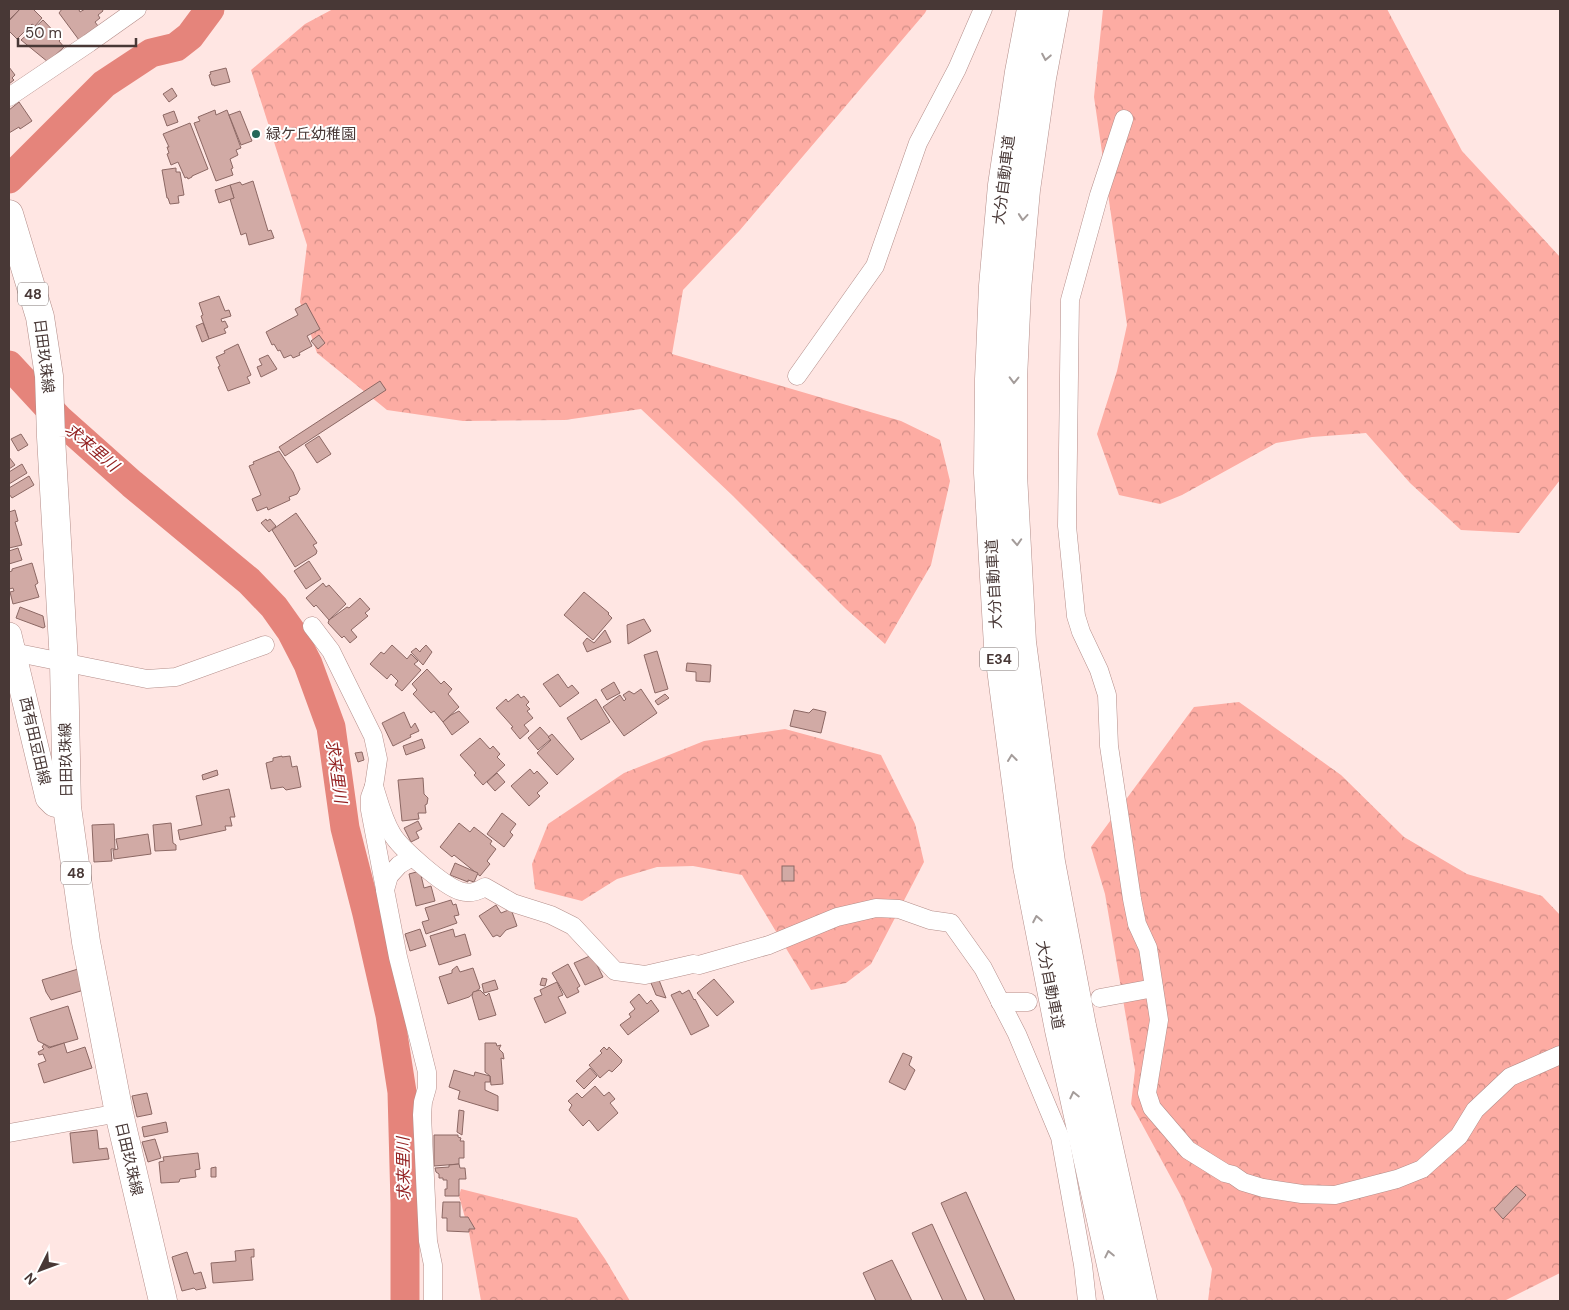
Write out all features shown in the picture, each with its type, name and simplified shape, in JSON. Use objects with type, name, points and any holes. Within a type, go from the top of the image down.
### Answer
[{"type":"main road","name":"大分自動車道","points":[[1031,9],[1019,72],[1002,185],[992,295],[988,378],[988,474],[998,646],[1027,866],[1059,1030],[1119,1301]]},
{"type":"main road","name":"大分自動車道","points":[[1055,9],[1042,78],[1026,190],[1017,290],[1013,378],[1013,474],[1022,642],[1050,862],[1082,1026],[1143,1301]]},
{"type":"main road","name":"日田玖珠線","points":[[9,214],[40,317],[49,376],[64,662],[67,807],[86,942],[119,1113],[163,1301]]},
{"type":"main road","name":"西有田豆田線","points":[[11,643],[48,798],[54,804],[67,807]]},
{"type":"street","points":[[9,97],[137,9]]},
{"type":"street","points":[[797,376],[875,266],[918,143],[957,69],[983,9]]},
{"type":"street","points":[[1124,119],[1099,196],[1070,300],[1067,526],[1076,616],[1081,632],[1099,670],[1107,695],[1109,746],[1132,898],[1137,924],[1148,948],[1159,1020],[1147,1093],[1152,1108],[1188,1150],[1243,1182],[1264,1188],[1302,1194],[1335,1194],[1397,1180],[1422,1168],[1458,1136],[1475,1110],[1510,1077],[1560,1055]]},
{"type":"street","points":[[312,626],[331,651],[372,736],[378,759],[374,786],[370,797],[370,810],[398,957],[427,1072],[427,1088],[422,1115],[428,1241],[433,1265],[433,1301]]},
{"type":"street","points":[[11,643],[64,662],[147,679],[176,678],[265,645]]},
{"type":"street","points":[[374,786],[392,834],[412,857],[438,878],[459,891],[476,893],[486,887],[513,903],[551,915],[573,926],[615,971],[646,976],[699,964],[769,945],[837,917],[876,908],[899,909],[930,920],[951,923],[983,968],[1031,1065],[1060,1137],[1083,1265],[1087,1301]]},
{"type":"street","points":[[385,890],[389,876],[399,865],[412,857]]},
{"type":"street","points":[[1100,998],[1154,988]]},
{"type":"street","points":[[1000,1002],[1028,1002]]},
{"type":"street","points":[[9,1133],[119,1113]]},
{"type":"green space","points":[[333,9],[927,9],[740,230],[683,290],[672,354],[901,421],[940,440],[950,481],[931,565],[885,644],[846,609],[733,496],[641,409],[565,420],[463,421],[387,410],[317,353],[300,302],[307,245],[251,70],[305,24]]},
{"type":"green space","points":[[1103,9],[1387,9],[1462,151],[1560,257],[1560,480],[1519,533],[1461,530],[1410,483],[1366,433],[1312,437],[1276,443],[1182,495],[1160,504],[1119,495],[1097,434],[1117,371],[1127,325],[1094,97]]},
{"type":"green space","points":[[1239,702],[1341,775],[1404,837],[1467,874],[1542,896],[1560,915],[1560,1273],[1504,1301],[1208,1301],[1212,1269],[1181,1196],[1131,1104],[1135,1070],[1105,894],[1091,847],[1194,707]]},
{"type":"green space","points":[[785,729],[881,755],[915,824],[924,862],[871,964],[846,983],[811,990],[742,875],[693,866],[657,867],[617,879],[582,901],[535,889],[532,864],[548,824],[624,773],[704,741]]},
{"type":"green space","points":[[461,1189],[577,1218],[605,1259],[630,1301],[481,1301],[469,1232],[459,1196]]},
{"type":"building","points":[[9,9],[20,9],[9,20]]},
{"type":"building","points":[[20,9],[33,9],[42,18],[35,26],[32,24],[17,39],[9,31],[9,21]]},
{"type":"building","points":[[62,9],[81,9],[79,10],[80,12],[85,9],[102,9],[103,11],[98,15],[100,18],[95,22],[98,26],[79,40],[59,13]]},
{"type":"building","points":[[43,20],[61,39],[59,41],[64,47],[48,62],[21,40]]},
{"type":"building","points":[[9,67],[15,75],[12,78],[14,80],[9,84]]},
{"type":"building","points":[[226,68],[230,82],[212,85],[210,72]]},
{"type":"building","points":[[172,88],[177,96],[169,102],[163,94]]},
{"type":"building","points":[[19,102],[32,121],[20,129],[19,127],[9,133],[9,110]]},
{"type":"building","points":[[215,110],[216,115],[227,110],[241,148],[236,150],[238,155],[230,159],[233,175],[216,181],[194,123],[200,121],[198,117]]},
{"type":"building","points":[[174,111],[178,122],[167,126],[163,115]]},
{"type":"building","points":[[240,111],[252,141],[241,145],[229,115]]},
{"type":"building","points":[[190,123],[208,169],[188,179],[187,177],[185,178],[178,162],[171,165],[167,154],[169,153],[167,147],[169,147],[163,134]]},
{"type":"building","points":[[176,168],[176,172],[180,172],[184,195],[178,196],[179,203],[170,204],[167,198],[162,170]]},
{"type":"building","points":[[253,181],[268,231],[271,230],[274,238],[249,245],[246,233],[241,235],[230,199],[234,198],[230,185],[240,182],[242,185]]},
{"type":"building","points":[[230,185],[234,198],[219,203],[215,190]]},
{"type":"building","points":[[219,296],[225,311],[229,310],[231,316],[221,319],[222,322],[225,321],[228,327],[224,329],[226,333],[209,339],[201,316],[203,315],[199,303]]},
{"type":"building","points":[[306,303],[320,329],[307,336],[312,346],[293,358],[291,355],[284,358],[280,350],[278,351],[274,344],[272,345],[266,332],[298,315],[295,309]]},
{"type":"building","points":[[203,323],[209,339],[202,342],[196,326]]},
{"type":"building","points":[[319,335],[325,343],[318,349],[311,341]]},
{"type":"building","points":[[238,344],[251,375],[247,377],[250,383],[228,391],[216,357]]},
{"type":"building","points":[[268,355],[277,369],[261,377],[257,367],[262,365],[259,359]]},
{"type":"building","points":[[380,381],[386,390],[285,456],[279,447]]},
{"type":"building","points":[[21,434],[28,445],[18,451],[11,439]]},
{"type":"building","points":[[319,436],[331,454],[317,463],[305,445]]},
{"type":"building","points":[[279,451],[293,472],[300,489],[297,494],[289,497],[290,500],[268,510],[267,507],[257,511],[252,499],[261,495],[249,466],[254,464],[253,462]]},
{"type":"building","points":[[9,457],[15,465],[9,469]]},
{"type":"building","points":[[22,464],[27,473],[9,484],[9,472]]},
{"type":"building","points":[[29,476],[34,485],[12,498],[9,494],[9,488]]},
{"type":"building","points":[[15,510],[18,521],[15,522],[22,545],[9,548],[9,512]]},
{"type":"building","points":[[296,513],[317,543],[313,545],[317,551],[316,554],[295,567],[272,530]]},
{"type":"building","points":[[266,519],[267,521],[270,519],[276,526],[269,532],[261,523]]},
{"type":"building","points":[[18,548],[22,560],[9,564],[9,551]]},
{"type":"building","points":[[309,561],[321,579],[306,589],[294,571]]},
{"type":"building","points":[[32,563],[38,583],[35,585],[39,597],[13,604],[10,592],[14,591],[13,588],[9,589],[9,572],[12,569]]},
{"type":"building","points":[[323,583],[326,587],[329,585],[346,604],[329,620],[316,605],[314,607],[306,598]]},
{"type":"building","points":[[584,592],[609,613],[612,618],[593,640],[564,615]]},
{"type":"building","points":[[360,598],[370,609],[365,613],[368,616],[351,630],[357,637],[350,643],[344,636],[342,638],[328,623],[329,620],[347,607],[349,608]]},
{"type":"building","points":[[20,607],[43,616],[45,627],[43,628],[16,618]]},
{"type":"building","points":[[644,619],[651,631],[628,644],[627,625]]},
{"type":"building","points":[[605,630],[611,642],[587,652],[583,643],[587,638],[594,643]]},
{"type":"building","points":[[392,645],[407,659],[411,654],[418,661],[414,664],[421,670],[402,691],[395,685],[398,681],[391,674],[387,679],[370,664],[381,652],[384,654]]},
{"type":"building","points":[[426,645],[432,652],[423,665],[411,652],[416,648],[420,652]]},
{"type":"building","points":[[657,651],[668,689],[655,693],[644,655]]},
{"type":"building","points":[[687,663],[711,665],[710,682],[696,681],[696,672],[686,671]]},
{"type":"building","points":[[427,669],[441,684],[444,681],[452,689],[448,694],[459,707],[443,722],[434,711],[431,713],[413,694],[417,690],[412,684]]},
{"type":"building","points":[[558,674],[568,688],[572,685],[579,693],[560,707],[543,684]]},
{"type":"building","points":[[614,682],[620,693],[607,700],[601,690]]},
{"type":"building","points":[[641,689],[657,713],[624,736],[603,707],[620,695],[624,701],[626,699],[623,695],[629,691],[634,694]]},
{"type":"building","points":[[518,694],[521,698],[524,696],[529,702],[526,705],[530,709],[527,711],[533,718],[524,725],[529,731],[520,739],[511,728],[513,727],[496,708],[506,699],[508,702]]},
{"type":"building","points":[[665,694],[669,698],[658,705],[655,701]]},
{"type":"building","points":[[596,699],[610,722],[581,740],[567,718]]},
{"type":"building","points":[[813,709],[826,712],[821,733],[790,726],[794,710],[809,713]]},
{"type":"building","points":[[459,711],[469,722],[452,735],[443,722]]},
{"type":"building","points":[[404,712],[411,728],[415,723],[419,731],[393,746],[382,723]]},
{"type":"building","points":[[540,727],[551,739],[538,750],[528,738]]},
{"type":"building","points":[[552,734],[574,759],[557,775],[537,753],[551,740],[548,737]]},
{"type":"building","points":[[480,738],[490,749],[493,746],[500,754],[497,757],[505,765],[483,785],[474,775],[476,773],[460,755]]},
{"type":"building","points":[[422,739],[425,748],[406,755],[403,746]]},
{"type":"building","points":[[362,752],[364,760],[358,762],[355,753]]},
{"type":"building","points":[[290,756],[292,767],[297,766],[301,787],[286,790],[283,787],[271,789],[266,763],[273,761],[273,758]]},
{"type":"building","points":[[530,769],[534,774],[537,771],[548,783],[537,793],[540,796],[529,806],[511,786]]},
{"type":"building","points":[[217,770],[218,775],[203,780],[202,775]]},
{"type":"building","points":[[497,773],[505,782],[495,791],[487,782]]},
{"type":"building","points":[[423,778],[424,794],[428,798],[425,805],[426,813],[418,813],[419,819],[402,821],[398,780]]},
{"type":"building","points":[[229,789],[235,817],[230,817],[232,826],[225,826],[226,830],[180,840],[178,830],[202,825],[196,796]]},
{"type":"building","points":[[502,813],[516,824],[510,832],[513,835],[504,847],[487,834]]},
{"type":"building","points":[[418,821],[422,829],[416,832],[419,838],[411,842],[404,828]]},
{"type":"building","points":[[171,823],[173,843],[176,845],[176,850],[155,851],[153,825]]},
{"type":"building","points":[[459,823],[470,832],[474,827],[492,841],[490,844],[496,849],[487,861],[490,864],[480,876],[454,855],[452,857],[440,847]]},
{"type":"building","points":[[114,824],[115,849],[111,849],[112,861],[94,862],[92,825]]},
{"type":"building","points":[[148,834],[151,854],[114,859],[113,850],[118,849],[116,839]]},
{"type":"building","points":[[455,863],[478,873],[474,882],[468,880],[468,882],[450,875]]},
{"type":"building","points":[[782,866],[794,866],[794,881],[782,881]]},
{"type":"building","points":[[420,871],[424,888],[431,886],[435,901],[416,906],[409,874]]},
{"type":"building","points":[[451,900],[453,905],[456,904],[459,915],[454,916],[457,923],[426,934],[422,922],[429,920],[425,908]]},
{"type":"building","points":[[496,905],[501,913],[511,909],[517,926],[506,930],[500,937],[497,935],[493,937],[479,916]]},
{"type":"building","points":[[420,929],[426,946],[410,951],[405,934]]},
{"type":"building","points":[[453,929],[455,937],[465,934],[471,955],[439,965],[430,936]]},
{"type":"building","points":[[592,955],[603,977],[585,985],[574,963]]},
{"type":"building","points":[[568,964],[580,986],[577,988],[579,992],[567,998],[552,973]]},
{"type":"building","points":[[457,966],[460,972],[473,968],[480,988],[469,997],[448,1004],[439,977],[452,973],[452,970]]},
{"type":"building","points":[[78,969],[84,990],[51,1000],[42,980]]},
{"type":"building","points":[[542,978],[547,979],[545,986],[540,985]]},
{"type":"building","points":[[714,979],[734,1002],[717,1016],[697,993]]},
{"type":"building","points":[[495,980],[498,989],[484,993],[482,984]]},
{"type":"building","points":[[659,980],[666,998],[656,995],[651,983]]},
{"type":"building","points":[[557,982],[563,995],[558,997],[566,1013],[545,1023],[534,998],[542,995],[540,990]]},
{"type":"building","points":[[480,990],[486,996],[489,993],[496,1015],[479,1020],[472,996],[473,992]]},
{"type":"building","points":[[689,990],[709,1026],[691,1035],[671,995],[680,991],[682,994]]},
{"type":"building","points":[[639,994],[647,1004],[651,1000],[659,1011],[628,1035],[620,1025],[631,1017],[629,1014],[635,1009],[630,1002]]},
{"type":"building","points":[[68,1006],[78,1039],[50,1047],[38,1041],[30,1018]]},
{"type":"building","points":[[64,1043],[67,1053],[85,1047],[92,1068],[44,1083],[38,1064],[46,1061],[43,1054],[39,1055],[38,1052],[44,1049],[42,1047],[44,1044],[49,1048]]},
{"type":"building","points":[[485,1043],[501,1045],[499,1049],[503,1053],[504,1059],[501,1058],[503,1084],[491,1085],[490,1076],[485,1072]]},
{"type":"building","points":[[604,1047],[607,1050],[609,1047],[622,1060],[612,1072],[609,1070],[600,1078],[589,1065],[602,1053],[600,1051]]},
{"type":"building","points":[[903,1053],[912,1057],[909,1065],[915,1070],[905,1090],[889,1082]]},
{"type":"building","points":[[590,1068],[597,1076],[584,1089],[576,1081]]},
{"type":"building","points":[[454,1070],[474,1076],[475,1072],[490,1076],[490,1082],[485,1082],[485,1090],[498,1096],[498,1111],[458,1099],[460,1091],[449,1087]]},
{"type":"building","points":[[595,1086],[604,1096],[609,1092],[615,1099],[610,1103],[618,1113],[598,1131],[589,1120],[583,1126],[569,1110],[572,1105],[568,1101],[577,1093],[582,1098]]},
{"type":"building","points":[[147,1093],[152,1114],[137,1117],[132,1096]]},
{"type":"building","points":[[459,1110],[464,1111],[462,1135],[457,1132]]},
{"type":"building","points":[[166,1122],[168,1132],[144,1137],[142,1127]]},
{"type":"building","points":[[97,1130],[99,1149],[107,1148],[109,1159],[73,1163],[70,1133]]},
{"type":"building","points":[[434,1135],[458,1135],[461,1138],[460,1141],[464,1141],[464,1158],[459,1158],[459,1164],[434,1166]]},
{"type":"building","points":[[155,1139],[161,1158],[148,1162],[142,1142]]},
{"type":"building","points":[[198,1153],[200,1169],[195,1170],[196,1177],[180,1179],[179,1182],[161,1183],[159,1162],[164,1161],[163,1157]]},
{"type":"building","points":[[459,1164],[460,1168],[465,1168],[466,1179],[459,1179],[459,1196],[445,1196],[447,1180],[439,1178],[435,1168]]},
{"type":"building","points":[[216,1167],[216,1177],[211,1177],[211,1168]]},
{"type":"building","points":[[1516,1186],[1526,1195],[1503,1219],[1494,1209]]},
{"type":"building","points":[[966,1192],[1015,1301],[985,1301],[941,1203]]},
{"type":"building","points":[[443,1202],[460,1202],[460,1217],[468,1217],[475,1229],[469,1229],[469,1232],[447,1231],[447,1218],[442,1218]]},
{"type":"building","points":[[932,1224],[967,1301],[943,1301],[912,1233]]},
{"type":"building","points":[[254,1249],[254,1257],[251,1257],[253,1280],[213,1283],[211,1263],[236,1261],[235,1251]]},
{"type":"building","points":[[187,1252],[194,1274],[201,1272],[206,1288],[182,1291],[172,1257]]},
{"type":"building","points":[[892,1260],[912,1301],[876,1301],[863,1273]]},
{"type":"waterway","name":"求来里川","points":[[9,179],[104,84],[151,53],[176,47],[190,36],[210,9]]},
{"type":"waterway","name":"求来里川","points":[[9,365],[59,419],[132,484],[249,581],[274,607],[291,631],[308,664],[331,727],[345,828],[390,1015],[402,1092],[405,1301]]},
{"type":"place","name":"緑ケ丘幼稚園","points":[[256,134]]}]
